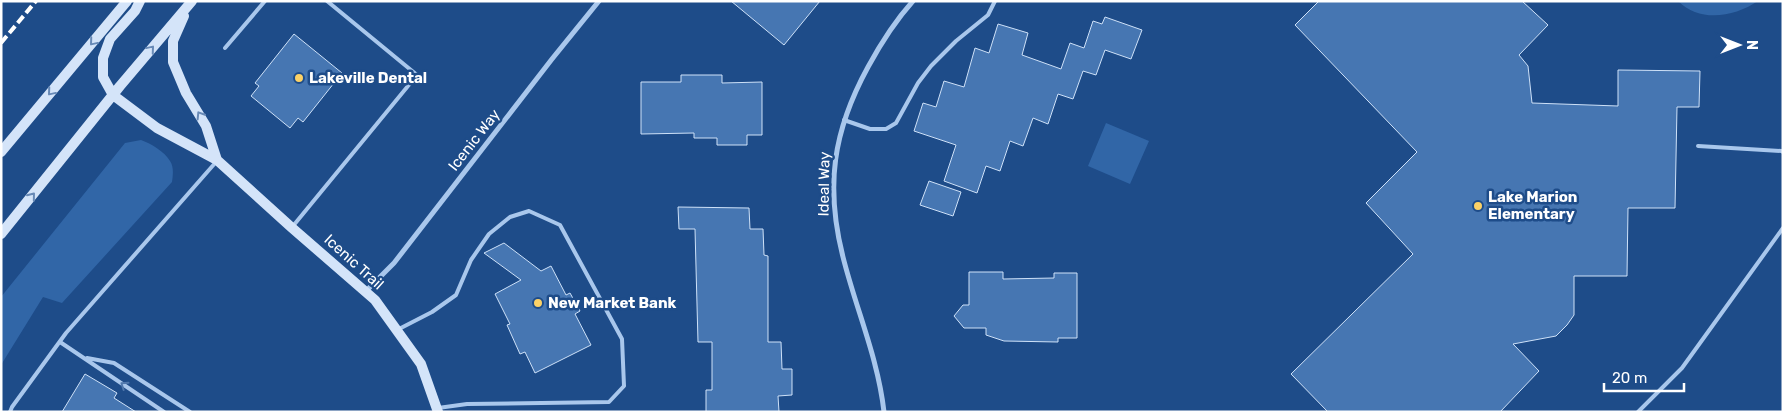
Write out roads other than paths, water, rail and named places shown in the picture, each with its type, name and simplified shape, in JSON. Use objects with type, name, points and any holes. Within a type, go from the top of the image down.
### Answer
[{"type":"street","points":[[1,152],[127,1]]},
{"type":"street","points":[[113,94],[103,77],[103,58],[110,39],[135,11],[140,1]]},
{"type":"street","name":"Icenic Way","points":[[366,291],[394,263],[546,67],[600,1]]},
{"type":"street","name":"Ideal Way","points":[[884,412],[875,366],[843,258],[835,219],[834,169],[838,140],[848,106],[873,57],[894,25],[913,1]]},
{"type":"street","points":[[1,234],[113,94],[190,3]]},
{"type":"street","name":"Icenic Trail","points":[[190,3],[173,41],[173,62],[186,93],[206,126],[217,160]]},
{"type":"street","name":"Icenic Trail","points":[[113,94],[157,128],[217,160],[366,291],[375,300],[421,364],[438,410]]},
{"type":"lane","points":[[225,48],[265,1]]},
{"type":"lane","points":[[291,227],[417,75],[327,1]]},
{"type":"lane","points":[[844,120],[870,129],[886,129],[896,123],[918,82],[931,66],[956,42],[988,15],[995,1]]},
{"type":"lane","points":[[1698,146],[1783,152]]},
{"type":"lane","points":[[10,412],[60,342],[217,160]]},
{"type":"lane","points":[[397,330],[432,312],[456,295],[471,260],[489,234],[510,217],[529,211],[560,225],[622,339],[624,386],[608,402],[467,404],[438,410]]},
{"type":"lane","points":[[1638,412],[1682,368],[1783,228]]},
{"type":"lane","points":[[60,342],[164,412]]},
{"type":"lane","points":[[84,358],[114,363],[190,412]]},
{"type":"railway","points":[[1,43],[36,1]]},
{"type":"place","name":"Lakeville Dental","points":[[299,78]]},
{"type":"place","name":"Lake Marion Elementary","points":[[1478,206]]},
{"type":"place","name":"New Market Bank","points":[[538,303]]}]
